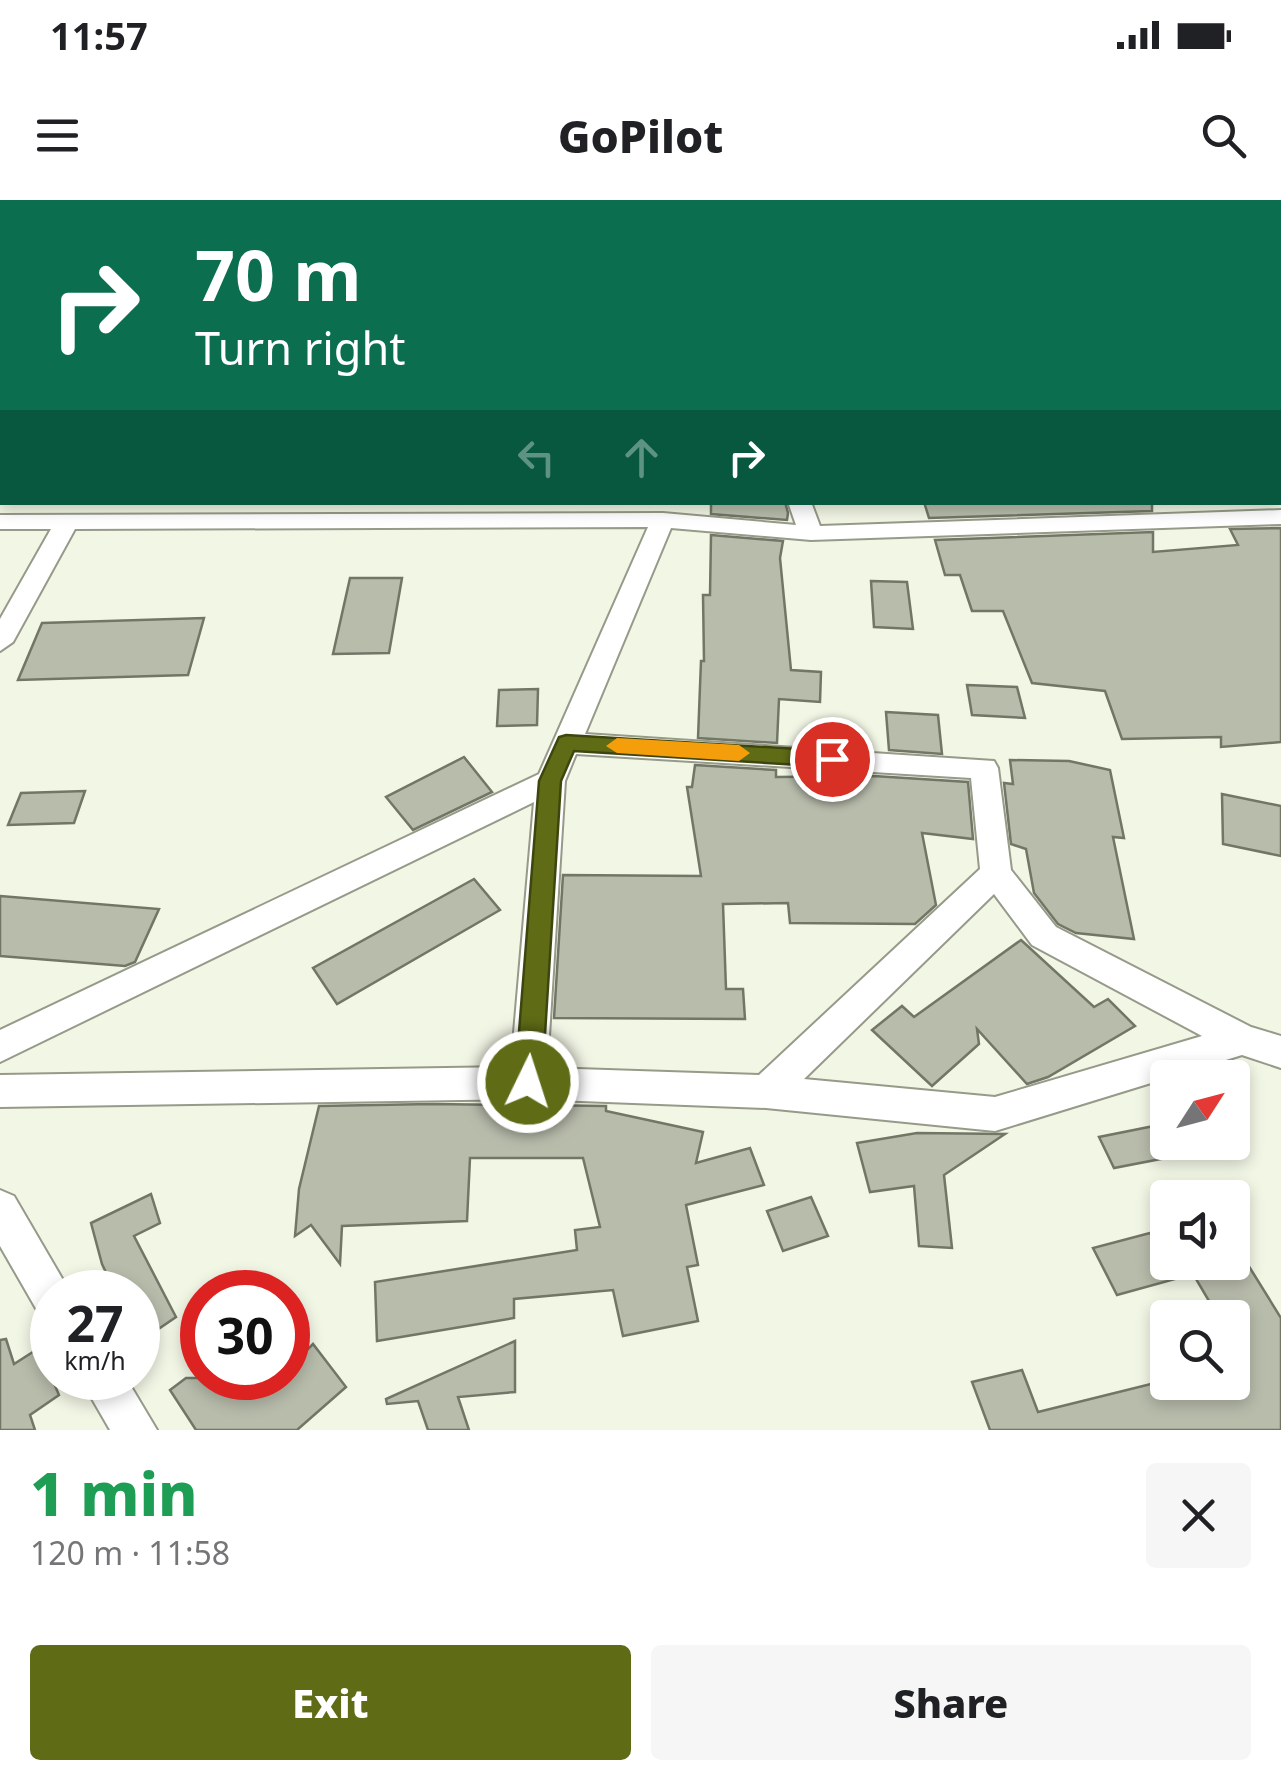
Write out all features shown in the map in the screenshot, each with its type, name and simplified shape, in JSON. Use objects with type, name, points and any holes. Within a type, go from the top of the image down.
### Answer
[{"type":"street","points":[[800,505],[811,533]]},
{"type":"street","points":[[0,522],[169,513],[663,520],[811,533],[1140,512],[1281,518]]},
{"type":"street","points":[[528,1082],[550,781],[663,520]]},
{"type":"street","points":[[0,642],[66,521]]},
{"type":"street","points":[[566,743],[984,768],[996,873],[1044,936],[1242,1040],[1281,1052]]},
{"type":"street","points":[[0,1048],[550,781]]},
{"type":"street","points":[[766,1092],[996,873]]},
{"type":"street","points":[[0,1091],[528,1082],[766,1092],[995,1114],[1242,1040]]},
{"type":"street","points":[[0,1208],[36,1270]]},
{"type":"street","points":[[116,1400],[135,1430]]},
{"type":"building","points":[[711,505],[786,505],[788,513],[787,520],[711,514]]},
{"type":"building","points":[[925,505],[1152,505],[1152,511],[929,518]]},
{"type":"building","points":[[1281,528],[1281,742],[1221,747],[1221,737],[1122,739],[1105,691],[1032,683],[1003,611],[972,611],[960,575],[945,575],[935,540],[1153,532],[1153,552],[1238,545],[1230,529]]},
{"type":"building","points":[[711,535],[783,541],[780,558],[791,670],[821,672],[820,702],[779,699],[777,743],[698,738],[704,661],[703,595],[710,595]]},
{"type":"building","points":[[350,578],[402,578],[389,653],[333,654]]},
{"type":"building","points":[[871,581],[907,582],[913,629],[874,627]]},
{"type":"building","points":[[204,618],[188,675],[18,680],[42,623]]},
{"type":"building","points":[[967,685],[1017,687],[1025,718],[972,715]]},
{"type":"building","points":[[538,689],[537,725],[497,726],[499,690]]},
{"type":"building","points":[[886,712],[938,715],[942,754],[889,750]]},
{"type":"building","points":[[464,757],[492,792],[413,830],[386,797]]},
{"type":"building","points":[[1010,760],[1069,761],[1110,770],[1124,838],[1113,837],[1134,939],[1076,933],[1058,924],[1034,893],[1026,849],[1011,844],[1004,783],[1013,784]]},
{"type":"building","points":[[695,765],[776,770],[776,777],[874,776],[968,782],[973,839],[922,833],[936,905],[915,924],[790,923],[788,903],[723,904],[726,989],[743,989],[745,1019],[554,1018],[563,875],[701,876],[687,787],[692,787]]},
{"type":"building","points":[[85,791],[74,823],[8,825],[21,793]]},
{"type":"building","points":[[1222,794],[1281,806],[1281,856],[1223,844]]},
{"type":"building","points":[[474,879],[500,910],[337,1004],[313,968]]},
{"type":"building","points":[[0,896],[159,909],[135,962],[125,966],[0,956]]},
{"type":"building","points":[[1021,940],[1094,1007],[1108,999],[1135,1026],[1048,1077],[1027,1084],[977,1029],[979,1044],[932,1086],[872,1030],[902,1006],[914,1017]]},
{"type":"building","points":[[319,1106],[606,1106],[606,1111],[703,1132],[696,1163],[750,1148],[764,1185],[686,1205],[698,1265],[687,1267],[698,1321],[623,1336],[613,1290],[514,1299],[514,1318],[377,1341],[375,1282],[577,1250],[575,1230],[600,1227],[583,1158],[470,1158],[467,1221],[342,1226],[340,1264],[311,1225],[295,1236],[299,1189]]},
{"type":"building","points":[[1150,1127],[1150,1160],[1155,1160],[1114,1168],[1099,1137]]},
{"type":"building","points":[[917,1133],[1005,1134],[944,1175],[952,1248],[919,1246],[914,1186],[870,1192],[857,1143]]},
{"type":"building","points":[[151,1194],[160,1223],[134,1236],[152,1270],[105,1270],[91,1223]]},
{"type":"building","points":[[811,1197],[828,1236],[783,1251],[767,1211]]},
{"type":"building","points":[[1150,1233],[1150,1280],[1171,1280],[1117,1295],[1093,1248]]},
{"type":"building","points":[[1250,1268],[1281,1318],[1281,1430],[990,1430],[972,1382],[1022,1370],[1038,1412],[1150,1384],[1150,1400],[1250,1400],[1250,1300],[1208,1300],[1197,1280],[1250,1280]]},
{"type":"building","points":[[160,1286],[176,1317],[160,1328]]},
{"type":"building","points":[[6,1339],[14,1364],[30,1354],[30,1400],[52,1400],[30,1415],[35,1430],[0,1430],[0,1340]]},
{"type":"building","points":[[515,1341],[515,1392],[458,1397],[469,1430],[428,1430],[418,1401],[387,1404],[386,1399]]},
{"type":"building","points":[[313,1344],[346,1387],[297,1430],[196,1430],[170,1390],[180,1382],[180,1400],[310,1400]]},
{"type":"slow traffic","points":[[617,746],[739,753]]},
{"type":"route","points":[[528,1082],[550,781],[566,743],[832,759]]}]
